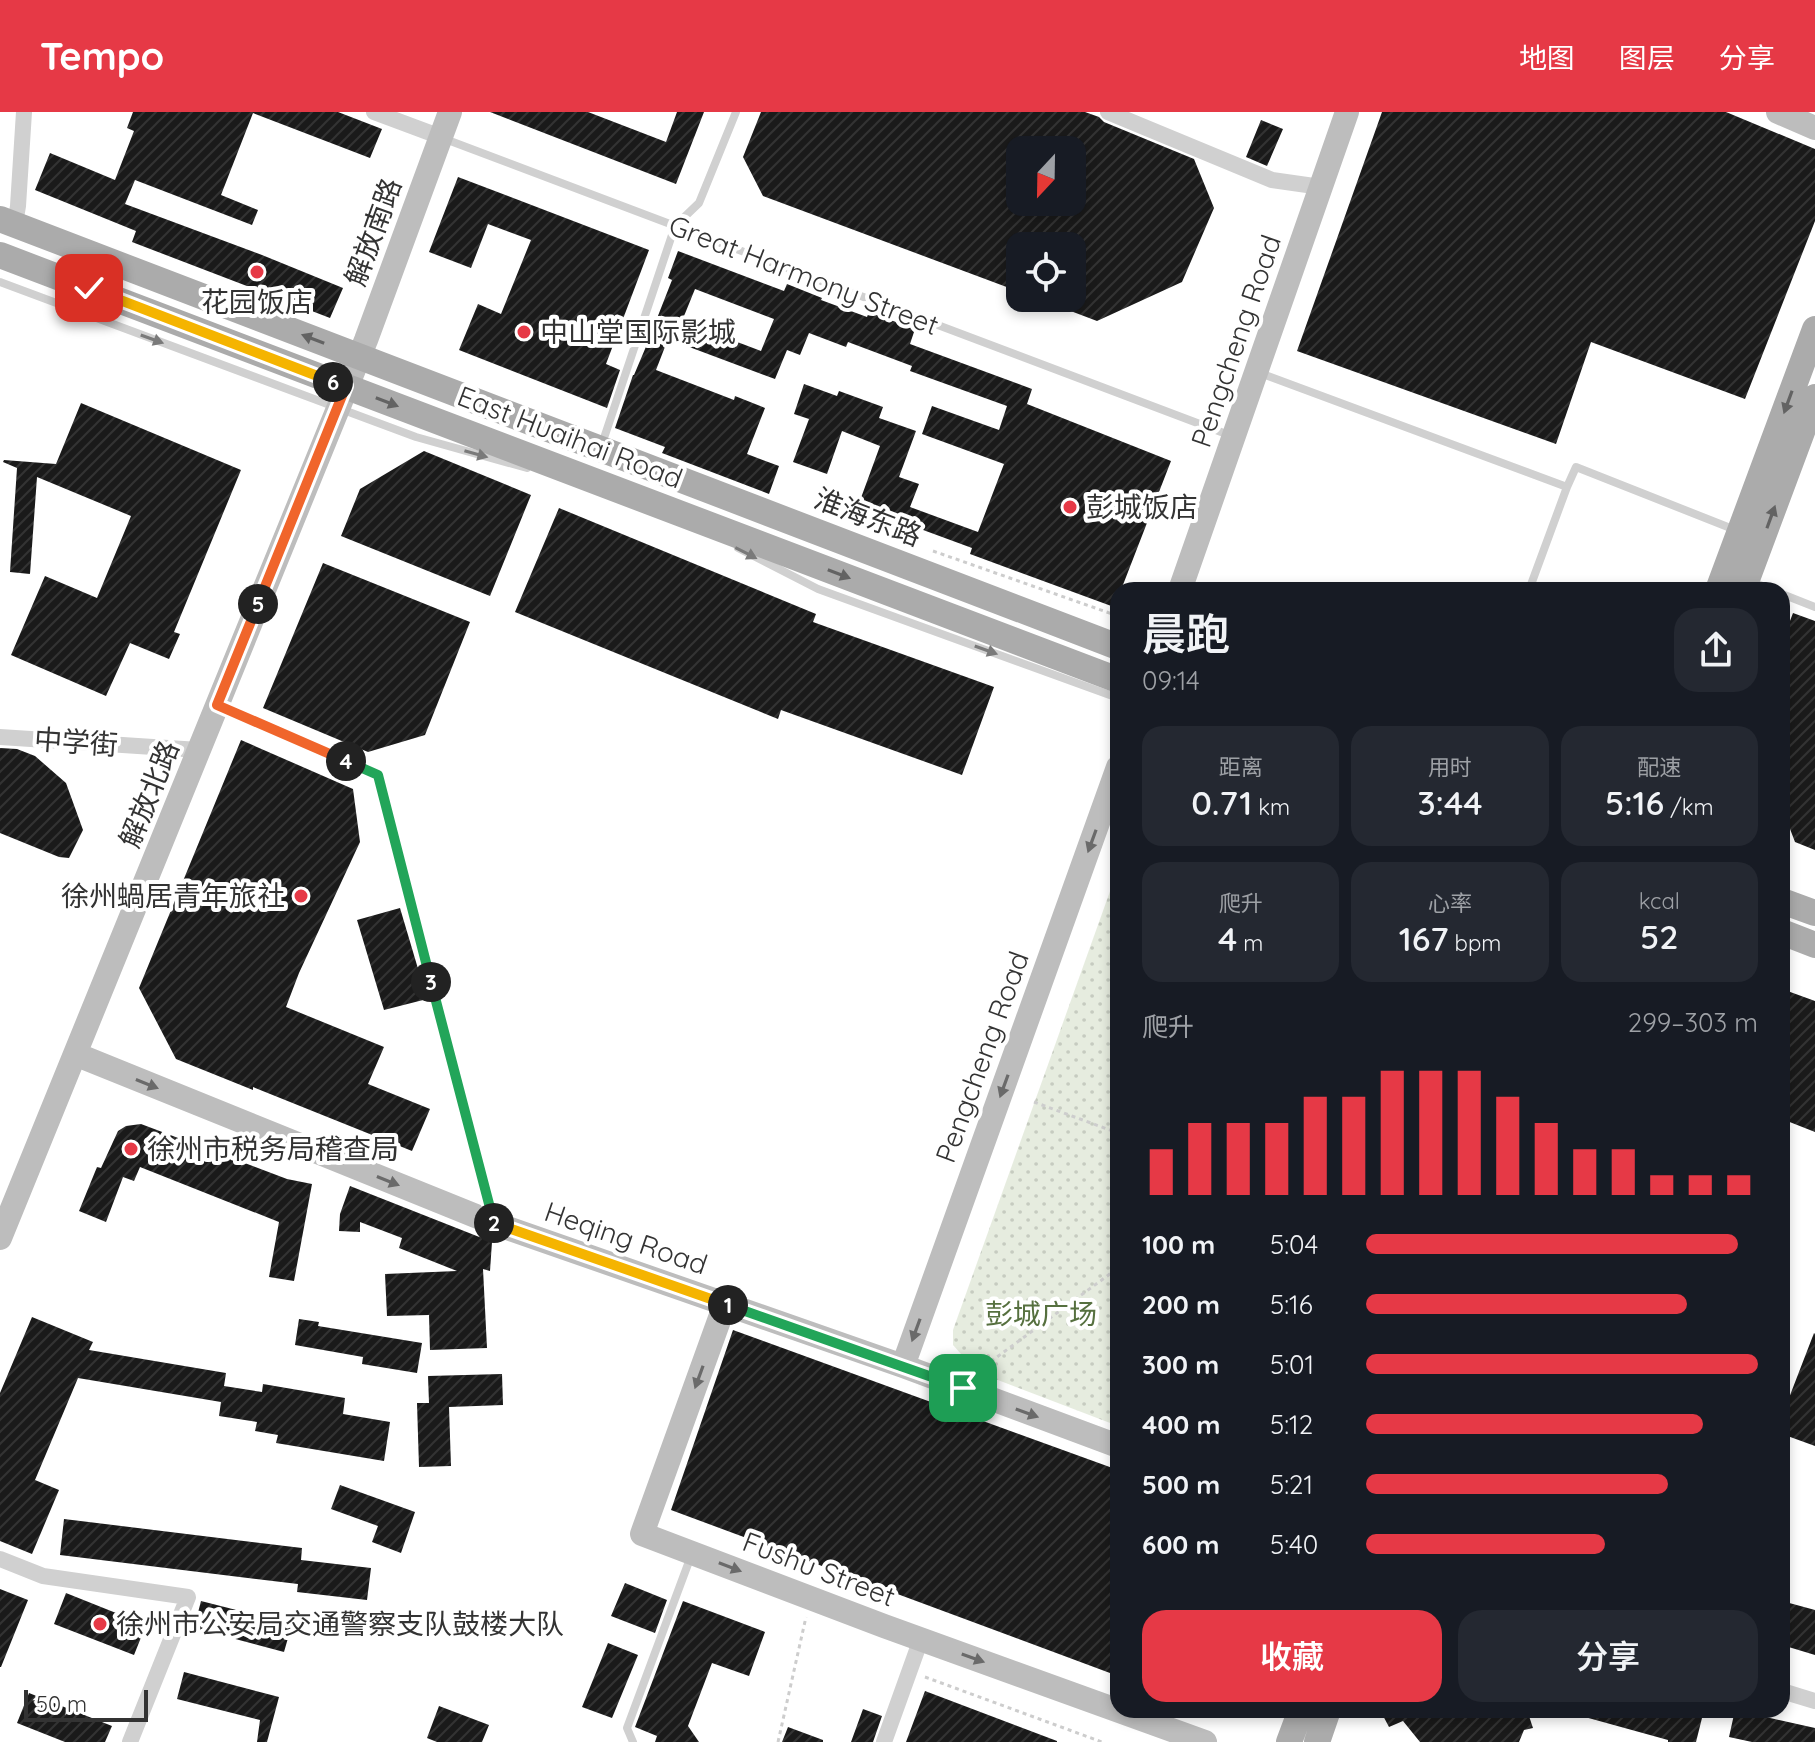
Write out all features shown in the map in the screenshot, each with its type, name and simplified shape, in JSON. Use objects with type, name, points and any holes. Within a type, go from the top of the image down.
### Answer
[{"type":"main road","name":"East Huaihai Road","points":[[7,222],[349,381],[595,447]]},
{"type":"main road","name":"East Huaihai Road","points":[[0,255],[349,381],[1110,677]]},
{"type":"main road","points":[[1721,582],[1815,329]]},
{"type":"main road","points":[[1746,582],[1815,397]]},
{"type":"main road","name":"淮海东路","points":[[595,447],[1110,644]]},
{"type":"main road","points":[[1790,904],[1815,913]]},
{"type":"main road","points":[[1790,935],[1815,945]]},
{"type":"main road","points":[[1289,1742],[1298,1718]]},
{"type":"main road","points":[[1317,1742],[1325,1718]]},
{"type":"street","points":[[7,222],[18,206],[24,112]]},
{"type":"street","name":"Great Harmony Street","points":[[374,112],[441,137]]},
{"type":"street","name":"解放南路","points":[[349,381],[450,112]]},
{"type":"street","points":[[1108,112],[1272,180],[1321,187]]},
{"type":"street","name":"Pengcheng Road","points":[[1183,582],[1347,112]]},
{"type":"street","points":[[1778,112],[1815,128]]},
{"type":"street","name":"解放北路","points":[[0,1238],[349,381]]},
{"type":"street","name":"中学街","points":[[0,737],[199,750]]},
{"type":"street","name":"Pengcheng Road","points":[[903,1366],[1110,789]]},
{"type":"street","name":"Heqing Road","points":[[75,1054],[493,1223],[903,1366],[1110,1443]]},
{"type":"street","name":"Fushu Street","points":[[725,1304],[642,1534],[1110,1708]]},
{"type":"street","points":[[0,1559],[43,1576],[188,1597],[130,1742]]},
{"type":"street","points":[[884,1742],[921,1639]]},
{"type":"street","points":[[1790,1693],[1815,1701]]},
{"type":"street","name":"Fushu Street","points":[[1139,1718],[1205,1742]]},
{"type":"lane","points":[[595,447],[604,438],[675,226],[699,203],[736,112]]},
{"type":"lane","name":"Great Harmony Street","points":[[441,137],[1234,437]]},
{"type":"lane","points":[[0,282],[349,381],[416,437],[531,469]]},
{"type":"lane","points":[[1256,372],[1567,487]]},
{"type":"lane","points":[[1532,582],[1576,467],[1740,532]]},
{"type":"lane","points":[[545,473],[713,536]]},
{"type":"lane","points":[[726,543],[818,589],[1110,695]]},
{"type":"lane","points":[[1790,597],[1815,607]]},
{"type":"lane","points":[[217,705],[378,775],[493,1223]]},
{"type":"lane","points":[[633,1742],[627,1728],[691,1556]]},
{"type":"path","points":[[1034,1102],[1110,1130]]},
{"type":"path","points":[[963,1388],[969,1377],[1110,1274]]},
{"type":"path","points":[[778,1742],[812,1598]]},
{"type":"path","points":[[926,1677],[1102,1742]]},
{"type":"green space","name":"彭城广场","points":[[1110,891],[1110,1423],[977,1372],[953,1345],[953,1330]]},
{"type":"building","points":[[133,112],[338,112],[382,129],[370,158],[253,113],[221,195],[258,210],[252,225],[135,180],[125,204],[343,288],[330,318],[132,242],[136,231],[35,190],[50,153],[115,180],[134,131],[127,128]]},
{"type":"building","points":[[490,112],[588,112],[666,142],[677,112],[704,112],[676,184]]},
{"type":"building","points":[[761,112],[1085,112],[1194,159],[1214,208],[1182,282],[1097,321],[1073,312],[1086,312],[1086,232],[1006,232],[1006,287],[763,196],[743,157]]},
{"type":"building","points":[[1382,112],[1726,112],[1815,149],[1815,221],[1745,399],[1591,342],[1556,444],[1297,351]]},
{"type":"building","points":[[1261,120],[1283,129],[1267,166],[1246,157]]},
{"type":"building","points":[[458,177],[649,250],[606,364],[620,370],[607,408],[459,350],[478,304],[501,314],[531,240],[488,224],[471,268],[429,252]]},
{"type":"building","points":[[678,251],[784,291],[787,284],[867,317],[869,312],[915,329],[910,344],[1032,389],[1027,404],[1171,461],[1124,582],[1110,582],[1110,606],[970,554],[972,548],[858,506],[880,446],[842,431],[827,474],[793,462],[809,419],[794,414],[804,384],[837,396],[839,391],[883,407],[879,418],[916,431],[899,477],[919,484],[910,507],[978,532],[1004,464],[922,434],[932,406],[999,430],[1007,406],[910,371],[912,366],[848,342],[846,347],[809,333],[800,355],[787,350],[775,379],[668,339],[656,370],[734,400],[735,396],[765,408],[747,454],[779,466],[769,494],[662,453],[665,447],[615,428],[672,280],[668,278]],"holes":[[[695,289],[774,319],[761,351],[682,321]]]},
{"type":"building","points":[[81,403],[241,470],[174,632],[180,634],[169,659],[130,643],[106,696],[11,655],[45,576],[97,598],[131,516],[37,477],[30,574],[10,572],[17,468],[3,462],[56,464]]},
{"type":"building","points":[[424,451],[531,495],[490,596],[341,536],[360,489]]},
{"type":"building","points":[[559,508],[816,614],[813,622],[994,687],[962,775],[781,710],[778,719],[515,612]]},
{"type":"building","points":[[323,563],[470,622],[425,735],[368,752],[263,708]]},
{"type":"building","points":[[1793,613],[1815,621],[1815,850],[1795,842],[1790,829],[1790,621]]},
{"type":"building","points":[[241,740],[353,789],[360,842],[286,1007],[384,1047],[368,1084],[430,1109],[412,1151],[176,1059],[139,988]]},
{"type":"building","points":[[0,748],[17,749],[35,756],[66,783],[83,830],[69,858],[59,857],[0,833]]},
{"type":"building","points":[[400,908],[427,999],[384,1010],[357,920]]},
{"type":"building","points":[[1790,992],[1815,1001],[1815,1132],[1790,1122]]},
{"type":"building","points":[[141,1124],[287,1179],[312,1184],[294,1281],[269,1277],[279,1222],[140,1167],[134,1181],[123,1177],[106,1222],[79,1211],[97,1167],[101,1168],[118,1131],[126,1126]]},
{"type":"building","points":[[350,1186],[492,1242],[490,1271],[483,1269],[487,1348],[430,1350],[429,1315],[387,1316],[385,1274],[457,1271],[399,1248],[402,1238],[360,1222],[360,1232],[339,1231],[340,1214]]},
{"type":"building","points":[[32,1317],[93,1342],[89,1350],[226,1373],[224,1386],[262,1392],[263,1384],[345,1398],[343,1414],[390,1422],[384,1461],[276,1443],[278,1435],[255,1431],[257,1422],[219,1416],[221,1402],[78,1378],[35,1480],[59,1490],[32,1554],[0,1541],[0,1393]]},
{"type":"building","points":[[299,1319],[319,1322],[318,1326],[422,1343],[417,1373],[362,1364],[363,1357],[295,1345]]},
{"type":"building","points":[[733,1330],[1110,1467],[1110,1673],[671,1510]]},
{"type":"building","points":[[1814,1333],[1815,1446],[1790,1437],[1790,1395]]},
{"type":"building","points":[[502,1374],[503,1405],[449,1407],[451,1466],[419,1467],[417,1403],[429,1403],[428,1376]]},
{"type":"building","points":[[340,1485],[415,1512],[401,1553],[372,1542],[378,1526],[331,1509]]},
{"type":"building","points":[[64,1519],[302,1548],[301,1560],[371,1568],[367,1600],[297,1592],[298,1584],[60,1555]]},
{"type":"building","points":[[625,1583],[667,1600],[655,1633],[611,1616]]},
{"type":"building","points":[[0,1589],[28,1600],[1,1667],[0,1667]]},
{"type":"building","name":"徐州市公安局交通警察支队鼓楼大队","points":[[66,1593],[146,1625],[134,1655],[54,1624]]},
{"type":"building","points":[[201,1601],[292,1624],[284,1652],[194,1628]]},
{"type":"building","points":[[683,1601],[765,1632],[749,1676],[712,1663],[688,1726],[699,1742],[655,1742],[657,1736],[635,1727]]},
{"type":"building","points":[[1790,1603],[1815,1610],[1815,1655],[1790,1647]]},
{"type":"building","points":[[608,1643],[638,1655],[612,1718],[582,1707]]},
{"type":"building","points":[[184,1672],[279,1697],[267,1742],[257,1742],[260,1720],[177,1699]]},
{"type":"building","points":[[925,1691],[1057,1741],[1057,1742],[906,1742]]},
{"type":"building","points":[[29,1693],[112,1726],[105,1742],[65,1742],[17,1723]]},
{"type":"building","points":[[439,1706],[489,1725],[482,1742],[437,1742],[427,1738]]},
{"type":"building","points":[[863,1709],[882,1716],[873,1742],[851,1742]]},
{"type":"building","points":[[1384,1718],[1530,1718],[1533,1728],[1524,1730],[1519,1742],[1420,1742],[1403,1721],[1389,1727]]},
{"type":"building","points":[[1588,1718],[1702,1718],[1696,1742],[1668,1740]]},
{"type":"building","points":[[1733,1718],[1771,1718],[1815,1728],[1815,1742],[1752,1742],[1729,1737]]},
{"type":"building","points":[[788,1727],[823,1740],[823,1742],[782,1742]]},
{"type":"place","name":"花园饭店","points":[[257,272]]},
{"type":"place","name":"中山堂国际影城","points":[[524,332]]},
{"type":"place","name":"彭城饭店","points":[[1070,507]]},
{"type":"place","name":"徐州蝸居青年旅社","points":[[301,896]]},
{"type":"place","name":"徐州市税务局稽查局","points":[[131,1149]]},
{"type":"place","name":"徐州市公安局交通警察支队鼓楼大队","points":[[100,1624]]},
{"type":"route","points":[[89,288],[346,386],[217,705],[378,775],[493,1223],[963,1388]]}]
